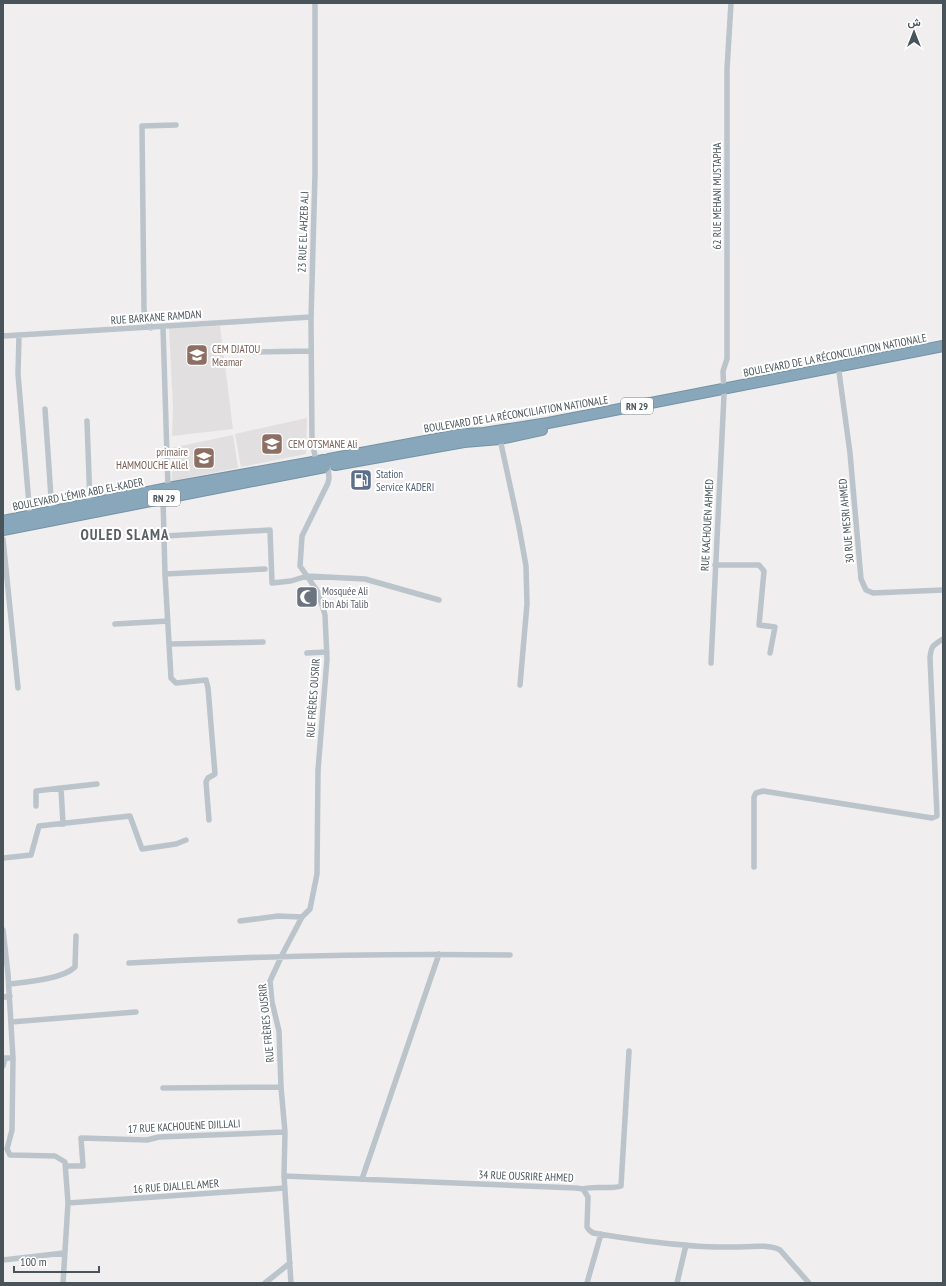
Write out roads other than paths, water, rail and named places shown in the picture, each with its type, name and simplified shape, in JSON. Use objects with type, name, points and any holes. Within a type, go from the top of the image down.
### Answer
[{"type":"highway","name":"BOULEVARD DE LA RÉCONCILIATION NATIONALE","points":[[325,463],[463,434],[484,433],[548,424],[724,392],[943,346]]},
{"type":"highway","name":"RN 29","points":[[3,530],[163,498],[325,463],[464,442],[500,439],[724,392],[839,372],[943,351]]},
{"type":"highway","name":"BOULEVARD L'ÉMIR ABD EL-KADER","points":[[3,521],[168,488],[325,463]]},
{"type":"street","name":"23 RUE EL AHZEB ALI","points":[[315,3],[315,174],[311,317],[312,441],[325,463]]},
{"type":"street","name":"62 RUE MEHANI MUSTAPHA","points":[[724,392],[723,371],[727,359],[727,69],[731,3]]},
{"type":"street","points":[[151,328],[144,310],[142,126],[176,125]]},
{"type":"street","name":"RUE BARKANE RAMDAN","points":[[3,336],[311,317]]},
{"type":"street","points":[[164,327],[168,488]]},
{"type":"street","points":[[19,335],[18,374],[30,516]]},
{"type":"street","points":[[253,352],[311,351]]},
{"type":"street","name":"30 RUE MESRI AHMED","points":[[839,372],[850,453],[861,579],[866,590],[873,593],[943,590]]},
{"type":"street","name":"RUE KACHOUEN AHMED","points":[[711,663],[724,392]]},
{"type":"street","points":[[45,409],[52,512]]},
{"type":"street","points":[[87,421],[90,504]]},
{"type":"street","points":[[500,439],[526,566],[527,604],[520,685]]},
{"type":"street","name":"RUE FRÈRES OUSRIR","points":[[291,1283],[284,1176],[285,1132],[281,1087],[279,1031],[272,1002],[270,981],[281,956],[302,917],[310,910],[317,874],[318,770],[326,652],[325,615],[318,592],[300,566],[302,536],[328,483],[329,478],[325,463]]},
{"type":"street","points":[[163,498],[165,574],[171,678],[176,683],[206,680],[208,688],[215,774],[208,778],[206,782],[209,820]]},
{"type":"street","points":[[165,536],[270,530],[272,583],[291,581],[307,576],[365,579],[439,600]]},
{"type":"street","points":[[3,539],[18,688]]},
{"type":"street","points":[[715,565],[759,565],[764,571],[759,625],[775,627],[770,653]]},
{"type":"street","points":[[165,574],[265,569]]},
{"type":"street","points":[[115,624],[168,621]]},
{"type":"street","points":[[754,867],[754,797],[756,793],[763,790],[932,818],[937,816],[930,658],[931,648],[935,643],[943,639]]},
{"type":"street","points":[[170,644],[263,642]]},
{"type":"street","name":"RUE FRÈRES OUSRIR","points":[[307,653],[326,652]]},
{"type":"street","points":[[36,806],[36,791],[97,784]]},
{"type":"street","points":[[61,788],[63,824]]},
{"type":"street","points":[[3,858],[31,855],[39,826],[130,816],[142,850],[176,844],[186,840]]},
{"type":"street","points":[[240,922],[278,916],[302,917]]},
{"type":"street","points":[[3,931],[10,996],[13,1058],[12,1130],[5,1150],[10,1155],[55,1156],[65,1162],[68,1203],[63,1283]]},
{"type":"street","points":[[9,984],[47,979],[71,971],[75,967],[76,936]]},
{"type":"street","points":[[362,1180],[439,954]]},
{"type":"street","points":[[129,963],[281,956],[439,954],[510,955]]},
{"type":"street","points":[[3,997],[10,996]]},
{"type":"street","points":[[11,1022],[136,1012]]},
{"type":"street","points":[[583,1189],[590,1187],[621,1186],[629,1051]]},
{"type":"street","points":[[3,1066],[5,1058],[13,1058]]},
{"type":"street","points":[[163,1088],[281,1087]]},
{"type":"street","name":"17 RUE KACHOUENE DJILLALI","points":[[66,1166],[83,1166],[81,1138],[147,1140],[159,1136],[285,1132]]},
{"type":"street","name":"34 RUE OUSRIRE AHMED","points":[[284,1176],[583,1189],[588,1197],[587,1227],[589,1230],[601,1234],[625,1238],[686,1245],[775,1247],[780,1250],[809,1283]]},
{"type":"street","name":"16 RUE DJALLEL AMER","points":[[68,1203],[285,1188]]},
{"type":"street","points":[[587,1283],[601,1234]]},
{"type":"street","points":[[677,1283],[686,1245]]},
{"type":"street","points":[[3,1260],[64,1253]]},
{"type":"street","points":[[265,1283],[290,1263]]},
{"type":"place","name":"CEM DJATOU Meamar","points":[[197,355]]},
{"type":"place","name":"CEM OTSMANE Ali","points":[[272,444]]},
{"type":"place","name":"primaire HAMMOUCHE Allel","points":[[204,458]]},
{"type":"place","name":"Station Service KADERI","points":[[361,480]]},
{"type":"place","name":"Mosquée Ali ibn Abi Talib","points":[[307,597]]},
{"type":"district","name":"OULED SLAMA","points":[[125,534]]}]
